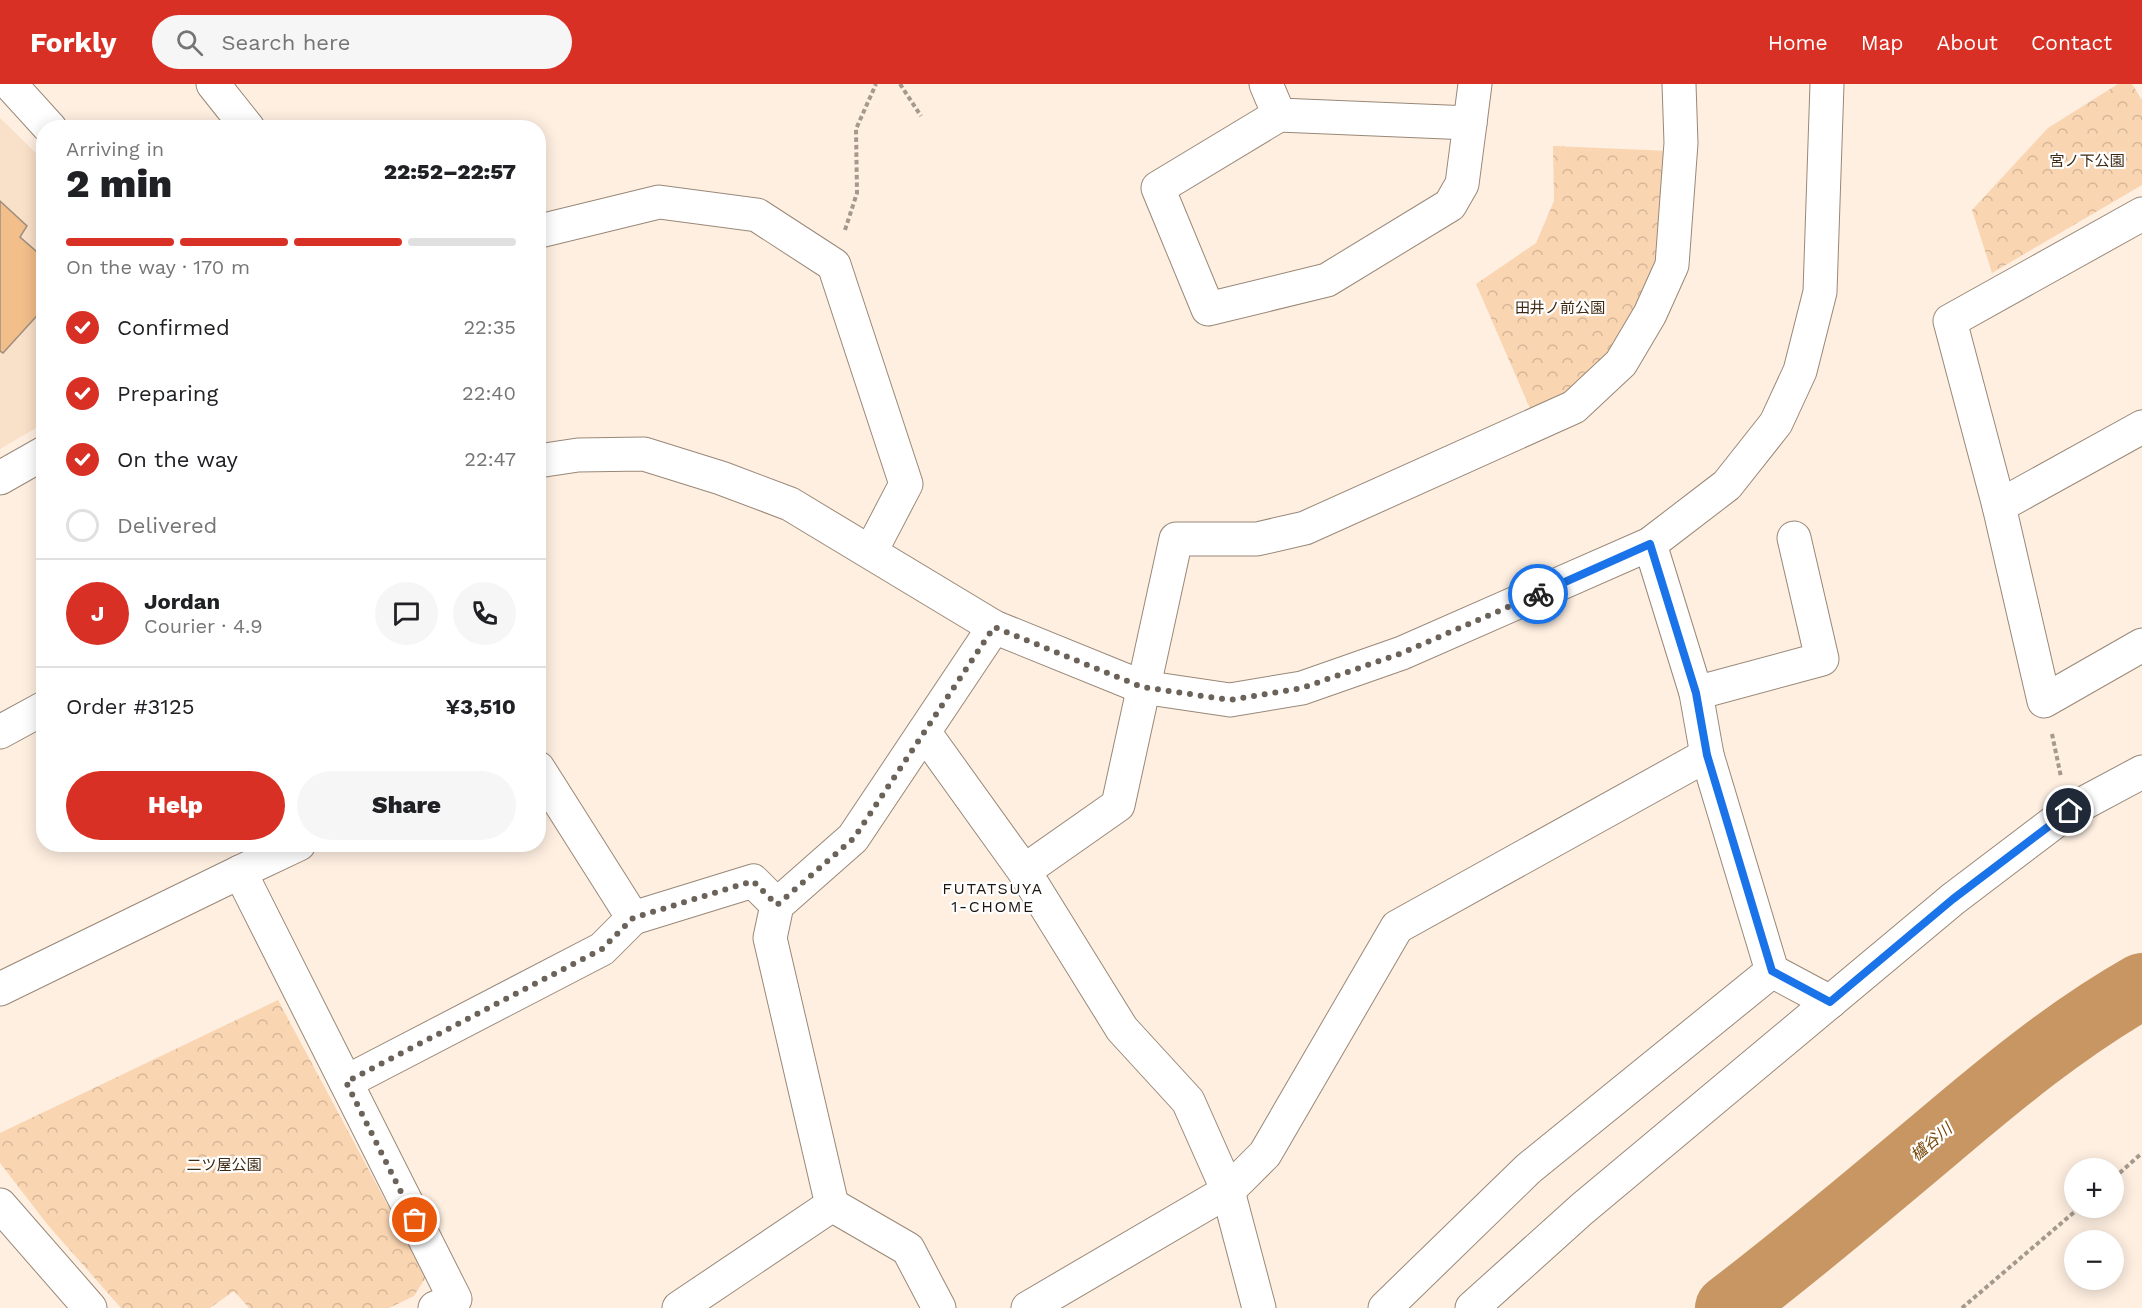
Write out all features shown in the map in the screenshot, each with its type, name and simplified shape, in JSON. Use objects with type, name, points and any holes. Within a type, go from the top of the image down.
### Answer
[{"type":"street","points":[[10,84],[43,120]]},
{"type":"street","points":[[213,84],[242,120]]},
{"type":"street","points":[[1266,84],[1279,115]]},
{"type":"street","points":[[1470,123],[1279,115],[1158,188],[1208,309],[1327,280],[1450,205],[1462,184],[1470,123],[1475,84]]},
{"type":"street","points":[[1024,871],[1118,805],[1176,539],[1257,539],[1305,528],[1574,406],[1621,363],[1650,314],[1672,265],[1682,143],[1679,84]]},
{"type":"street","points":[[546,460],[578,455],[644,454],[721,478],[790,504],[994,627],[1142,687],[1230,700],[1302,688],[1402,653],[1650,544],[1727,486],[1776,423],[1800,371],[1820,292],[1827,84]]},
{"type":"street","points":[[546,230],[659,202],[757,215],[834,265],[906,484],[871,551]]},
{"type":"street","points":[[2142,214],[1950,321],[1999,506],[2044,701],[2142,645]]},
{"type":"street","points":[[1999,506],[2142,427]]},
{"type":"street","points":[[0,478],[36,458]]},
{"type":"street","points":[[1696,693],[1822,659],[1794,538]]},
{"type":"street","points":[[1650,544],[1696,693],[1707,755],[1772,971],[1830,1002]]},
{"type":"street","points":[[939,1308],[908,1249],[831,1205],[770,938],[777,905],[854,838],[994,627]]},
{"type":"street","points":[[0,732],[36,712]]},
{"type":"street","points":[[924,732],[1024,871],[1122,1029],[1188,1101],[1228,1191],[1259,1308]]},
{"type":"street","points":[[1028,1308],[1228,1191],[1265,1154],[1397,927],[1707,755]]},
{"type":"street","points":[[1472,1308],[1582,1209],[1953,899],[2069,811],[2142,772]]},
{"type":"street","points":[[546,781],[633,918]]},
{"type":"street","points":[[0,989],[282,852]]},
{"type":"street","points":[[240,872],[346,1082],[449,1305]]},
{"type":"street","points":[[346,1082],[602,949],[633,918],[753,881],[777,905]]},
{"type":"street","points":[[1385,1308],[1528,1169],[1772,971]]},
{"type":"street","points":[[0,1205],[90,1308]]},
{"type":"street","points":[[679,1308],[831,1205]]},
{"type":"path","points":[[834,265],[856,193],[856,129],[876,84]]},
{"type":"path","points":[[900,84],[921,116]]},
{"type":"path","points":[[2044,701],[2069,811]]},
{"type":"path","points":[[2124,1169],[2142,1153]]},
{"type":"path","points":[[1962,1308],[2067,1218]]},
{"type":"shaded area","points":[[0,118],[36,153],[36,428],[0,449]]},
{"type":"green space","name":"宮ノ下公園","points":[[2118,84],[2132,84],[2142,100],[2142,185],[1992,273],[1972,210],[2048,128]]},
{"type":"green space","name":"田井ノ前公園","points":[[1553,146],[1669,151],[1663,256],[1626,334],[1567,397],[1532,413],[1476,284],[1536,243],[1554,201]]},
{"type":"green space","name":"二ツ屋公園","points":[[278,1000],[426,1277],[414,1296],[389,1308],[249,1308],[234,1291],[210,1308],[121,1308],[47,1224],[0,1163],[0,1133]]},
{"type":"building","points":[[0,201],[27,226],[20,237],[36,251],[36,317],[3,353],[0,351]]},
{"type":"waterway","name":"櫨谷川","points":[[1728,1308],[1806,1247],[2034,1059],[2087,1020],[2142,986]]},
{"type":"way so far","points":[[415,1220],[346,1082],[602,949],[633,918],[753,881],[777,905],[854,838],[994,627],[1142,687],[1230,700],[1302,688],[1402,653],[1538,594]]},
{"type":"district","name":"FUTATSUYA 1-CHOME","points":[[993,897]]},
{"type":"route","points":[[1538,594],[1650,544],[1696,693],[1707,755],[1772,971],[1830,1002],[1953,899],[2069,811]]}]
